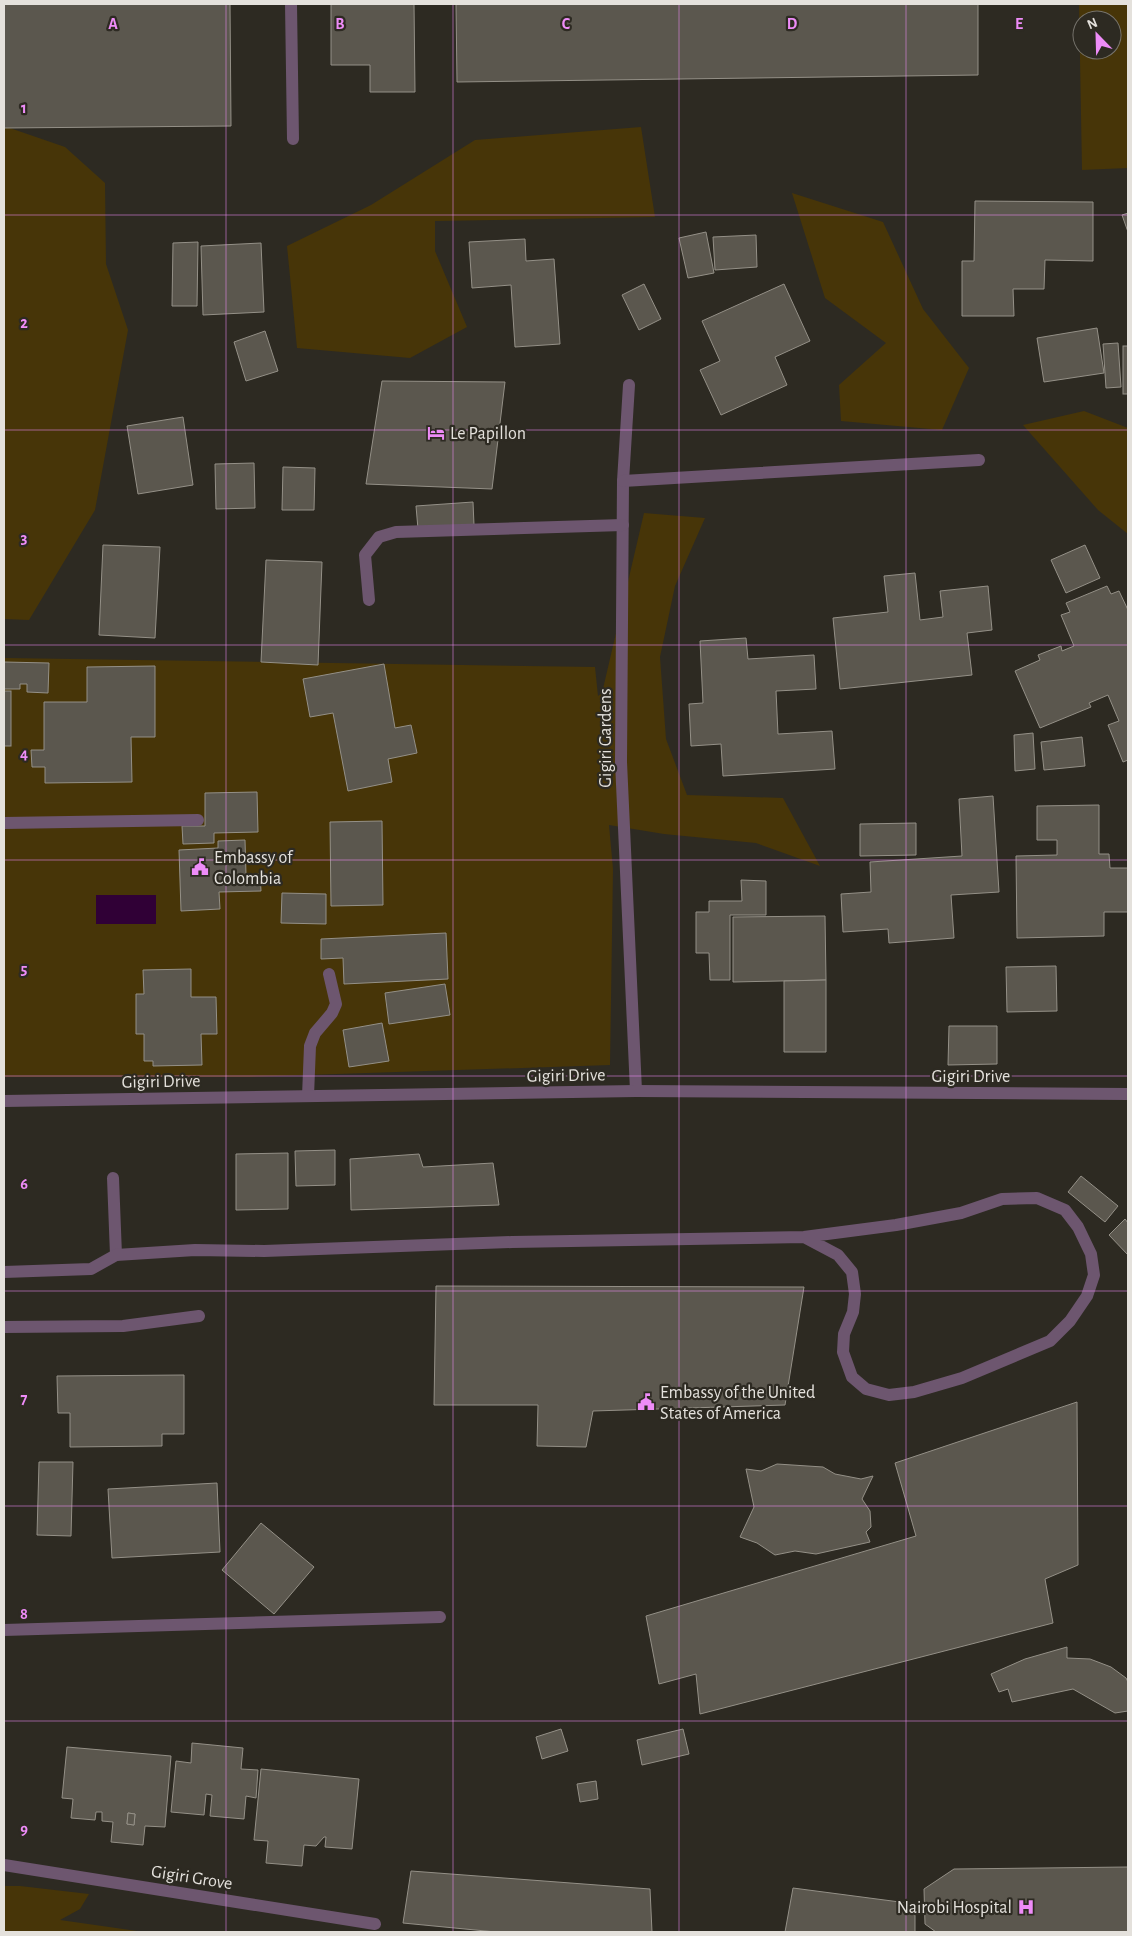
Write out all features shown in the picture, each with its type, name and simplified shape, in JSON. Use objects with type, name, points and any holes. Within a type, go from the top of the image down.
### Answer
[{"type":"street","points":[[291,4],[293,139]]},
{"type":"street","name":"Gigiri Gardens","points":[[629,385],[623,525],[621,762],[636,1091]]},
{"type":"street","points":[[624,481],[979,460]]},
{"type":"street","points":[[369,600],[365,555],[379,537],[396,532],[623,525]]},
{"type":"street","points":[[4,823],[198,820]]},
{"type":"street","points":[[308,1096],[310,1046],[315,1033],[332,1013],[336,1004],[330,974]]},
{"type":"street","name":"Gigiri Drive","points":[[4,1102],[636,1091],[1128,1094]]},
{"type":"street","points":[[113,1178],[116,1255]]},
{"type":"street","points":[[4,1272],[92,1269],[116,1255],[195,1250],[264,1251],[512,1242],[804,1237],[896,1225],[961,1213],[1002,1199],[1038,1198],[1065,1210],[1078,1226],[1091,1254],[1094,1275],[1087,1296],[1070,1321],[1050,1341],[962,1378],[914,1392],[889,1395],[866,1389],[852,1377],[843,1352],[844,1334],[853,1312],[852,1272],[838,1255],[804,1237]]},
{"type":"street","points":[[4,1326],[123,1326],[199,1316]]},
{"type":"street","points":[[4,1630],[440,1617]]},
{"type":"street","name":"Gigiri Grove","points":[[4,1865],[375,1924]]},
{"type":"shaded area","points":[[1079,4],[1128,4],[1128,168],[1082,170],[1080,60],[1122,60],[1122,10],[1079,10]]},
{"type":"shaded area","points":[[4,126],[65,147],[105,183],[106,264],[128,330],[95,510],[29,620],[4,619]]},
{"type":"shaded area","points":[[641,127],[655,217],[435,221],[435,251],[467,327],[410,358],[297,348],[287,246],[371,205],[475,140]]},
{"type":"shaded area","points":[[792,193],[883,222],[923,309],[969,368],[942,430],[841,421],[839,385],[886,343],[825,298]]},
{"type":"shaded area","points":[[1084,411],[1128,428],[1128,534],[1098,510],[1023,425]]},
{"type":"shaded area","points":[[644,513],[705,518],[675,586],[660,657],[666,739],[687,795],[783,798],[820,866],[756,843],[664,834],[609,825],[613,869],[610,1065],[249,1077],[4,1077],[4,658],[595,667],[598,696],[602,693]]},
{"type":"shaded area","points":[[96,895],[156,895],[156,924],[96,924]]},
{"type":"shaded area","points":[[4,1886],[89,1894],[80,1909],[60,1920],[144,1932],[4,1932]]},
{"type":"building","points":[[4,4],[230,4],[231,126],[4,128]]},
{"type":"building","points":[[331,4],[414,4],[415,92],[370,92],[370,65],[331,65]]},
{"type":"building","points":[[456,4],[978,4],[978,75],[457,82]]},
{"type":"building","points":[[975,201],[1093,202],[1093,261],[1045,260],[1044,289],[1013,289],[1014,316],[962,316],[962,261],[974,261]]},
{"type":"building","points":[[1128,213],[1128,232],[1122,215]]},
{"type":"building","points":[[706,232],[714,273],[688,278],[679,238]]},
{"type":"building","points":[[756,235],[757,267],[715,270],[713,237]]},
{"type":"building","points":[[525,239],[526,261],[554,259],[560,344],[515,347],[511,285],[472,288],[469,242]]},
{"type":"building","points":[[198,242],[197,306],[172,306],[173,243]]},
{"type":"building","points":[[261,243],[264,312],[203,315],[201,246]]},
{"type":"building","points":[[644,284],[661,319],[639,330],[622,295]]},
{"type":"building","points":[[784,284],[810,341],[775,357],[787,385],[721,415],[700,370],[720,361],[702,321]]},
{"type":"building","points":[[1097,328],[1104,373],[1044,382],[1037,338]]},
{"type":"building","points":[[265,331],[278,371],[246,381],[234,342]]},
{"type":"building","points":[[1118,343],[1121,387],[1106,388],[1103,344]]},
{"type":"building","points":[[1123,346],[1128,346],[1128,394],[1123,394]]},
{"type":"building","name":"Le Papillon","points":[[382,381],[505,382],[492,489],[366,484]]},
{"type":"building","points":[[183,417],[193,485],[138,494],[127,426]]},
{"type":"building","points":[[254,463],[255,508],[216,509],[215,464]]},
{"type":"building","points":[[283,467],[315,468],[314,510],[282,510]]},
{"type":"building","points":[[473,502],[474,525],[418,529],[416,506]]},
{"type":"building","points":[[103,545],[160,547],[155,638],[99,635]]},
{"type":"building","points":[[1085,545],[1100,578],[1066,593],[1051,560]]},
{"type":"building","points":[[266,560],[322,562],[318,665],[261,662]]},
{"type":"building","points":[[915,573],[920,620],[943,617],[940,591],[988,586],[992,630],[967,633],[972,675],[840,689],[833,618],[888,612],[884,576]]},
{"type":"building","points":[[1107,586],[1111,594],[1119,591],[1128,610],[1128,760],[1123,762],[1108,725],[1119,721],[1108,695],[1089,703],[1091,707],[1040,728],[1015,671],[1040,660],[1038,655],[1061,646],[1062,651],[1074,646],[1061,615],[1070,612],[1066,603]]},
{"type":"building","points":[[746,638],[748,659],[814,655],[816,689],[776,691],[778,734],[832,731],[835,769],[723,776],[721,744],[691,746],[689,704],[703,703],[700,641]]},
{"type":"building","points":[[4,662],[49,663],[48,693],[27,692],[27,684],[20,684],[20,689],[4,689]]},
{"type":"building","points":[[384,664],[395,728],[411,725],[417,753],[388,759],[392,782],[348,791],[333,713],[310,717],[303,679]]},
{"type":"building","points":[[155,666],[155,737],[131,737],[132,782],[45,783],[45,767],[32,767],[31,750],[44,750],[44,702],[87,702],[87,667]]},
{"type":"building","points":[[4,691],[11,691],[11,746],[4,746]]},
{"type":"building","points":[[1033,733],[1035,769],[1015,771],[1014,735]]},
{"type":"building","points":[[1082,737],[1085,766],[1044,770],[1041,742]]},
{"type":"building","points":[[257,792],[258,832],[214,833],[214,843],[183,844],[182,826],[205,826],[205,793]]},
{"type":"building","points":[[993,796],[999,892],[951,895],[954,938],[889,943],[888,929],[843,932],[841,894],[871,892],[870,862],[962,856],[959,799]]},
{"type":"building","points":[[1099,805],[1099,854],[1109,854],[1110,868],[1128,868],[1128,912],[1104,912],[1104,936],[1017,938],[1016,856],[1057,855],[1057,840],[1037,840],[1037,806]]},
{"type":"building","points":[[382,821],[383,905],[331,906],[330,822]]},
{"type":"building","points":[[916,823],[916,855],[860,856],[860,824]]},
{"type":"building","points":[[245,840],[246,875],[260,874],[261,891],[219,892],[220,909],[181,911],[179,850],[218,848],[218,841]]},
{"type":"building","points":[[741,880],[766,881],[766,915],[730,915],[730,980],[710,980],[709,953],[696,953],[696,912],[709,912],[709,901],[742,901]]},
{"type":"building","points":[[282,893],[326,894],[326,924],[281,923]]},
{"type":"building","points":[[825,916],[826,980],[733,982],[733,917]]},
{"type":"building","points":[[446,933],[448,979],[344,984],[343,958],[321,959],[321,939]]},
{"type":"building","points":[[1056,966],[1057,1011],[1007,1012],[1006,967]]},
{"type":"building","points":[[191,969],[191,997],[216,997],[217,1034],[201,1034],[202,1065],[153,1066],[153,1061],[144,1061],[144,1034],[136,1034],[136,994],[144,994],[143,970]]},
{"type":"building","points":[[826,980],[826,1052],[784,1052],[784,981]]},
{"type":"building","points":[[445,984],[450,1015],[389,1024],[385,993]]},
{"type":"building","points":[[382,1023],[389,1061],[349,1067],[343,1030]]},
{"type":"building","points":[[949,1026],[997,1026],[997,1064],[948,1065]]},
{"type":"building","points":[[335,1150],[335,1185],[296,1186],[295,1151]]},
{"type":"building","points":[[288,1153],[288,1209],[236,1210],[236,1154]]},
{"type":"building","points":[[419,1154],[423,1167],[493,1163],[499,1205],[351,1210],[350,1159]]},
{"type":"building","points":[[1081,1176],[1118,1206],[1105,1222],[1068,1192]]},
{"type":"building","points":[[1125,1219],[1128,1223],[1128,1255],[1109,1235]]},
{"type":"building","points":[[436,1286],[804,1287],[785,1405],[593,1411],[586,1447],[537,1446],[538,1405],[434,1405]]},
{"type":"building","points":[[184,1375],[184,1434],[162,1434],[162,1446],[70,1447],[70,1413],[58,1413],[57,1376]]},
{"type":"building","points":[[1077,1402],[1078,1565],[1045,1579],[1053,1623],[700,1714],[696,1674],[659,1684],[646,1616],[916,1536],[895,1463]]},
{"type":"building","points":[[39,1462],[73,1462],[71,1536],[37,1535]]},
{"type":"building","points":[[777,1464],[823,1467],[835,1474],[861,1479],[873,1476],[862,1499],[870,1511],[871,1527],[866,1532],[870,1542],[816,1554],[795,1551],[775,1555],[757,1543],[740,1537],[754,1507],[746,1469],[761,1471]]},
{"type":"building","points":[[217,1483],[220,1552],[112,1558],[108,1489]]},
{"type":"building","points":[[261,1523],[314,1567],[274,1614],[222,1570]]},
{"type":"building","points":[[1067,1647],[1067,1658],[1090,1659],[1111,1667],[1126,1678],[1128,1682],[1128,1711],[1115,1713],[1073,1689],[1012,1702],[1008,1689],[999,1692],[991,1674],[1025,1659]]},
{"type":"building","points":[[561,1729],[568,1751],[542,1759],[536,1737]]},
{"type":"building","points":[[683,1729],[689,1754],[642,1765],[637,1740]]},
{"type":"building","points":[[192,1743],[243,1748],[241,1769],[258,1770],[256,1798],[246,1796],[244,1819],[210,1816],[212,1795],[206,1794],[204,1815],[171,1812],[176,1761],[191,1763]]},
{"type":"building","points":[[67,1747],[171,1756],[165,1827],[145,1826],[143,1845],[111,1842],[113,1822],[102,1821],[102,1812],[96,1812],[95,1820],[71,1818],[73,1799],[62,1798]],"holes":[[[128,1813],[135,1814],[134,1825],[127,1824]]]},
{"type":"building","points":[[261,1769],[359,1779],[352,1849],[325,1847],[326,1837],[324,1837],[316,1846],[304,1845],[302,1866],[266,1863],[268,1841],[254,1840]]},
{"type":"building","points":[[596,1781],[598,1799],[580,1802],[577,1784]]},
{"type":"building","points":[[128,1813],[135,1814],[134,1825],[127,1824]]},
{"type":"building","name":"Nairobi Hospital","points":[[1128,1867],[1128,1932],[936,1932],[925,1924],[924,1889],[954,1869]]},
{"type":"building","points":[[411,1871],[650,1889],[652,1932],[496,1932],[403,1923]]},
{"type":"building","points":[[793,1888],[915,1904],[915,1932],[785,1932]]},
{"type":"place","name":"Le Papillon","points":[[436,433]]},
{"type":"place","name":"Embassy of Colombia","points":[[200,867]]},
{"type":"place","name":"Embassy of the United States of America","points":[[646,1402]]},
{"type":"place","name":"Nairobi Hospital","points":[[1026,1907]]}]
